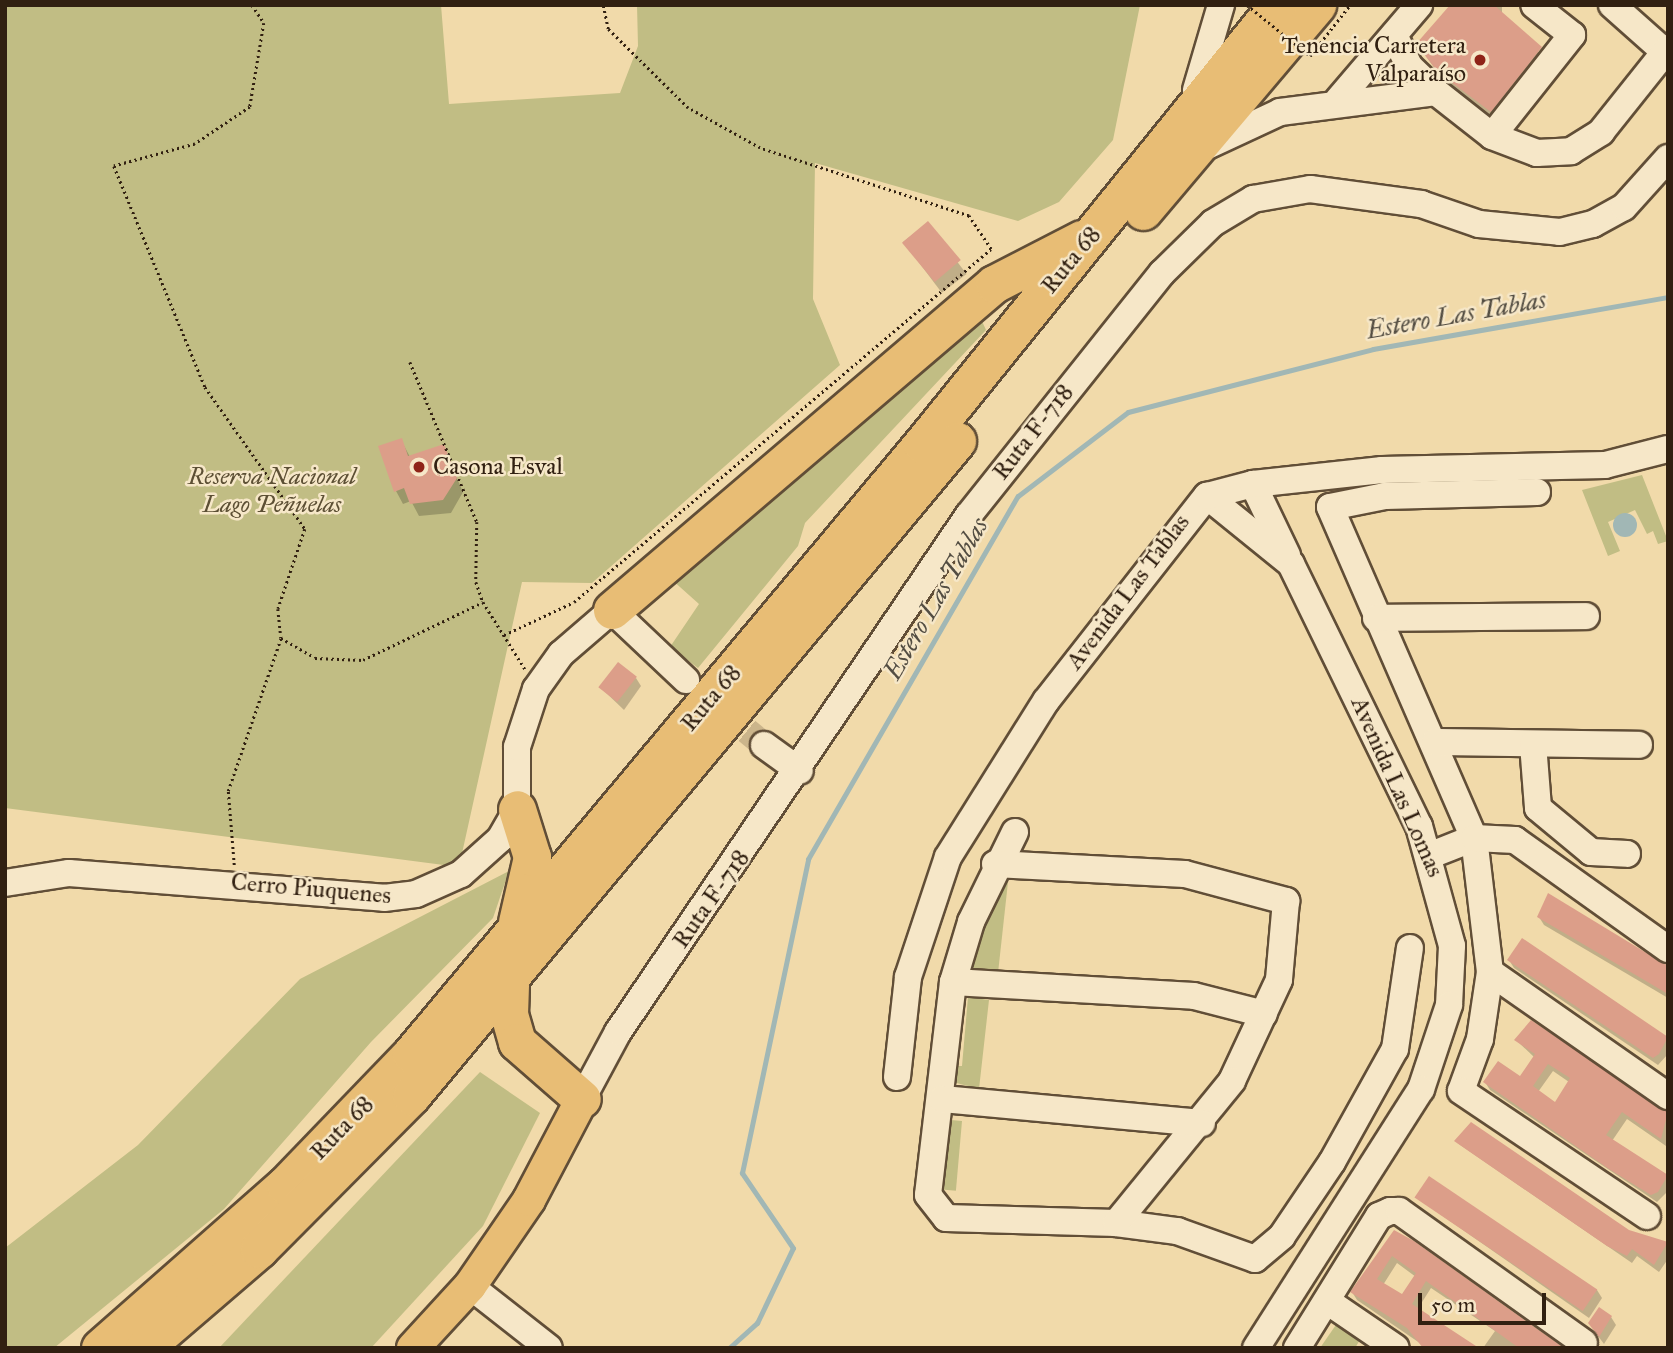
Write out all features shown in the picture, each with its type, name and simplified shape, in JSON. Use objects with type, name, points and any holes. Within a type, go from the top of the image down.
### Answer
[{"type":"highway","name":"Ruta 68","points":[[144,1348],[305,1206],[510,985],[1176,149],[1277,5]]},
{"type":"highway","name":"Ruta 68","points":[[100,1348],[331,1140],[512,937],[1094,232],[1317,5]]},
{"type":"highway","points":[[612,610],[994,284],[1094,232]]},
{"type":"highway","points":[[512,937],[532,870],[528,832],[517,809]]},
{"type":"highway","points":[[510,985],[509,1014],[517,1042],[582,1099]]},
{"type":"highway","points":[[449,1053],[485,1042],[517,1042]]},
{"type":"main road","name":"Ruta F-718","points":[[413,1348],[470,1286],[529,1200],[582,1099]]},
{"type":"street","points":[[1338,100],[1419,5]]},
{"type":"street","points":[[1492,136],[1572,35],[1534,5]]},
{"type":"street","points":[[1394,34],[1409,66],[1436,92],[1492,136],[1548,154],[1582,147],[1666,50],[1612,5]]},
{"type":"street","points":[[1176,149],[1223,12]]},
{"type":"street","points":[[1176,149],[1258,119],[1338,100],[1436,92]]},
{"type":"street","name":"Ruta F-718","points":[[582,1099],[618,1032],[1026,440],[1162,273],[1225,213],[1271,193],[1310,189],[1421,204],[1479,224],[1560,232],[1593,224],[1624,207],[1668,158]]},
{"type":"street","name":"Avenida Las Tablas","points":[[897,1077],[908,977],[948,857],[1046,701],[1207,496],[1253,484],[1382,470],[1580,467],[1668,450]]},
{"type":"street","name":"Avenida Las Lomas","points":[[1253,484],[1431,855],[1448,918],[1452,965],[1434,1061],[1410,1111],[1256,1348]]},
{"type":"street","points":[[1537,492],[1385,496],[1330,507],[1376,618],[1435,742],[1474,838],[1490,972],[1480,1039],[1461,1091],[1647,1216]]},
{"type":"street","name":"Avenida Las Lomas","points":[[1207,496],[1292,564]]},
{"type":"street","points":[[517,809],[517,747],[536,689],[561,654],[612,610],[686,680]]},
{"type":"street","points":[[1376,618],[1586,616]]},
{"type":"street","points":[[1435,742],[1639,745]]},
{"type":"street","points":[[1533,744],[1538,808],[1591,852],[1627,854]]},
{"type":"street","points":[[764,745],[800,771]]},
{"type":"street","points":[[1419,826],[1462,808]]},
{"type":"street","name":"Cerro Piuquenes","points":[[5,883],[69,873],[236,882],[384,898],[416,894],[475,864],[517,809]]},
{"type":"street","points":[[970,821],[1013,836],[993,870],[953,982],[942,1099],[928,1195],[935,1211],[946,1217],[1116,1223],[1177,1231],[1231,1255],[1255,1259],[1269,1251],[1332,1162],[1395,1049],[1410,948]]},
{"type":"street","points":[[1431,855],[1474,838],[1515,839],[1668,949]]},
{"type":"street","points":[[948,857],[993,870],[1185,874],[1286,901],[1279,981],[1232,1082],[1202,1123],[1116,1223]]},
{"type":"street","points":[[1490,972],[1668,1096]]},
{"type":"street","points":[[953,982],[1194,996],[1264,1014]]},
{"type":"street","points":[[942,1099],[1202,1123]]},
{"type":"street","points":[[1297,1348],[1379,1216],[1399,1211],[1584,1343]]},
{"type":"street","points":[[470,1286],[549,1348]]},
{"type":"street","points":[[1327,1300],[1396,1348]]},
{"type":"path","points":[[236,882],[228,791],[281,638],[278,609],[305,529],[205,387],[114,166],[195,144],[250,107],[264,23],[252,5]]},
{"type":"path","points":[[504,635],[574,602],[991,249],[970,216],[760,148],[688,108],[608,29],[603,5]]},
{"type":"path","points":[[1247,5],[1310,56],[1349,5]]},
{"type":"path","points":[[410,362],[477,522],[475,582],[483,602],[521,662]]},
{"type":"path","points":[[281,638],[315,658],[363,660],[483,602]]},
{"type":"green space","name":"Reserva Nacional Lago Peñuelas","points":[[5,5],[441,5],[449,104],[620,93],[638,46],[637,5],[1140,5],[1113,140],[1059,202],[1018,221],[815,163],[813,299],[840,365],[592,583],[522,582],[459,867],[5,808]]},
{"type":"green space","points":[[981,319],[986,330],[805,523],[798,546],[698,668],[670,647],[699,604],[671,579]]},
{"type":"green space","points":[[1642,475],[1668,541],[1658,544],[1653,531],[1647,534],[1635,510],[1608,522],[1620,551],[1608,556],[1582,490]]},
{"type":"green space","points":[[509,871],[493,918],[371,1042],[224,1209],[54,1348],[5,1348],[5,1248],[138,1145],[300,979]]},
{"type":"green space","points":[[1008,882],[998,973],[971,970],[968,963],[1000,885]]},
{"type":"green space","points":[[968,997],[989,1000],[979,1089],[953,1082],[955,1066],[962,1066]]},
{"type":"green space","points":[[480,1072],[540,1113],[483,1226],[371,1348],[219,1348]]},
{"type":"green space","points":[[948,1120],[962,1121],[956,1191],[942,1190]]},
{"type":"green space","points":[[1340,1319],[1363,1335],[1355,1348],[1320,1348]]},
{"type":"water","points":[[1625,513],[1636,520],[1637,525],[1630,536],[1625,537],[1614,530],[1613,525],[1620,514]]},
{"type":"building","name":"Tenencia Carretera Valparaíso","points":[[1450,5],[1494,5],[1542,47],[1491,112],[1438,72],[1416,44]]},
{"type":"building","points":[[928,221],[961,260],[935,282],[902,243]]},
{"type":"building","name":"Casona Esval","points":[[402,438],[408,456],[444,444],[457,478],[443,500],[410,504],[404,488],[394,492],[378,446]]},
{"type":"building","points":[[618,662],[637,677],[617,702],[598,687]]},
{"type":"building","points":[[1548,893],[1668,966],[1668,994],[1537,917]]},
{"type":"building","points":[[1522,938],[1668,1037],[1659,1054],[1653,1058],[1507,960]]},
{"type":"building","points":[[1531,1020],[1668,1112],[1661,1139],[1622,1112],[1606,1135],[1668,1175],[1658,1192],[1651,1195],[1609,1169],[1483,1082],[1498,1061],[1520,1076],[1535,1054],[1514,1040]],"holes":[[[1548,1064],[1570,1078],[1555,1102],[1533,1086]]]},
{"type":"building","points":[[1471,1122],[1629,1230],[1668,1242],[1654,1265],[1632,1249],[1627,1256],[1607,1246],[1454,1141]]},
{"type":"building","points":[[1429,1176],[1597,1290],[1583,1311],[1414,1198]]},
{"type":"building","points":[[1394,1230],[1414,1241],[1564,1348],[1519,1348],[1426,1281],[1412,1304],[1479,1348],[1423,1348],[1407,1328],[1350,1292]],"holes":[[[1392,1256],[1416,1273],[1402,1294],[1377,1279]]]},
{"type":"building","points":[[1599,1307],[1612,1316],[1599,1337],[1588,1323]]},
{"type":"waterway","name":"Estero Las Tablas","points":[[729,1348],[757,1323],[793,1248],[742,1173],[808,859],[1018,496],[1128,412],[1373,349],[1668,297]]},
{"type":"tunnel","points":[[717,706],[764,745]]},
{"type":"place","name":"Tenencia Carretera Valparaíso","points":[[1480,60]]},
{"type":"place","name":"Casona Esval","points":[[419,467]]}]
